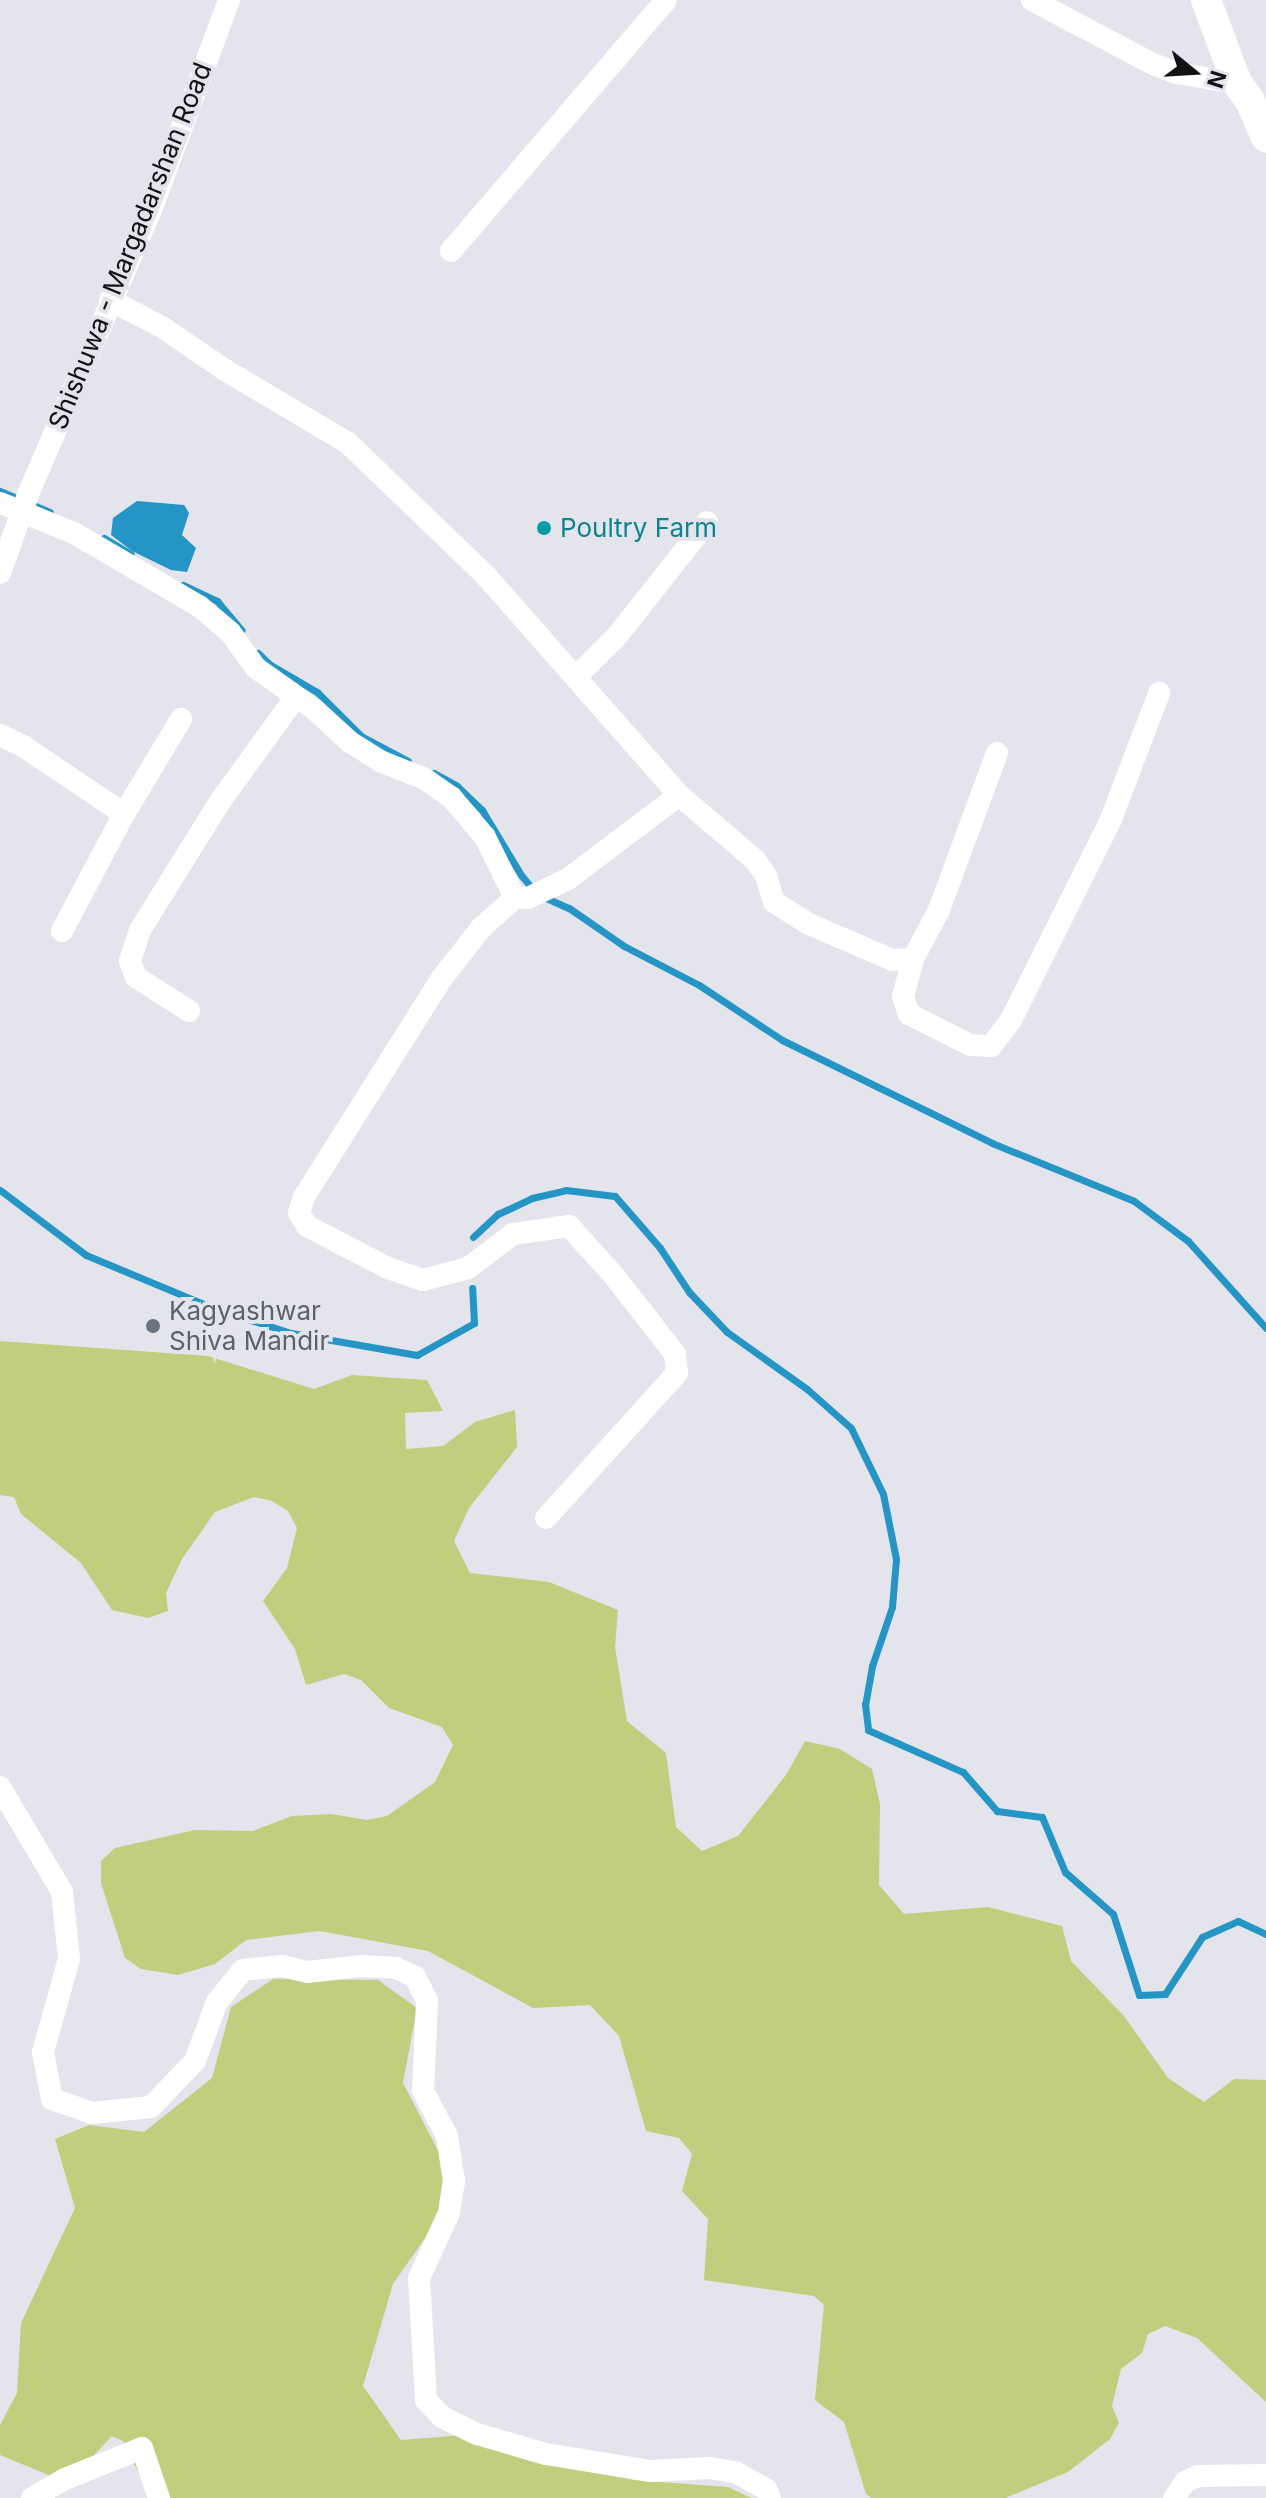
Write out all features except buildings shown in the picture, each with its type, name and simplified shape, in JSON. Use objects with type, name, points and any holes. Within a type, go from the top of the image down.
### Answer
[{"type":"main road","points":[[1206,0],[1266,137]]},
{"type":"street","name":"Shishuwa - Margadarshan Road","points":[[0,573],[26,501],[151,210],[229,0]]},
{"type":"street","points":[[451,251],[666,0]]},
{"type":"street","points":[[1032,0],[1153,64],[1251,97]]},
{"type":"street","points":[[110,300],[162,327],[225,370],[348,443],[486,576],[679,795],[755,860],[766,876],[774,902],[809,924],[892,960],[913,959]]},
{"type":"street","points":[[0,503],[26,501],[215,617],[256,668],[314,709],[350,742],[380,761],[425,779],[451,797],[530,896]]},
{"type":"street","points":[[577,676],[617,636],[707,522]]},
{"type":"street","points":[[997,753],[939,910],[913,959],[903,997],[909,1014],[970,1045],[991,1046],[1011,1020],[1111,819],[1159,693]]},
{"type":"street","points":[[189,1011],[136,977],[130,961],[140,930],[221,800],[295,698]]},
{"type":"street","points":[[62,931],[124,814],[181,719]]},
{"type":"street","points":[[0,735],[23,746],[124,814]]},
{"type":"street","points":[[546,1518],[677,1373],[675,1354],[615,1277],[569,1226],[513,1234],[468,1268],[423,1280],[386,1267],[307,1226],[299,1213],[304,1197],[442,978],[482,927],[601,855],[679,795]]},
{"type":"street","points":[[0,1787],[62,1892],[69,1959],[43,2052],[52,2099],[92,2113],[151,2107],[195,2061],[217,2002],[243,1970],[282,1966],[307,1972],[361,1966],[396,1968],[415,1977],[427,2001],[423,2091],[447,2136],[454,2181],[449,2213],[419,2278],[426,2400],[442,2417],[477,2434],[546,2454],[650,2471],[710,2468],[737,2473],[766,2489],[770,2498]]},
{"type":"street","points":[[32,2498],[65,2479],[142,2448],[159,2498]]},
{"type":"street","points":[[1174,2498],[1185,2482],[1198,2476],[1266,2475]]},
{"type":"green space","points":[[0,1341],[208,1356],[314,1389],[352,1375],[427,1380],[443,1411],[405,1413],[406,1449],[443,1446],[475,1422],[515,1410],[517,1447],[469,1508],[454,1541],[470,1573],[549,1582],[618,1610],[615,1647],[627,1721],[666,1753],[676,1827],[702,1851],[738,1836],[786,1775],[805,1741],[840,1749],[872,1769],[880,1804],[879,1885],[904,1914],[988,1907],[1062,1926],[1071,1961],[1124,2016],[1168,2078],[1204,2102],[1234,2079],[1266,2080],[1266,2402],[1197,2338],[1165,2326],[1148,2334],[1142,2353],[1121,2369],[1112,2406],[1119,2423],[1110,2439],[1068,2472],[1005,2498],[871,2498],[866,2494],[844,2422],[815,2400],[824,2305],[814,2296],[704,2280],[708,2219],[682,2191],[692,2154],[679,2138],[646,2131],[619,2036],[590,2005],[533,2008],[428,1951],[320,1931],[246,1940],[215,1964],[178,1975],[141,1969],[125,1958],[101,1883],[101,1861],[115,1848],[195,1830],[253,1831],[292,1816],[331,1814],[367,1820],[387,1816],[435,1782],[453,1745],[442,1727],[389,1708],[361,1680],[344,1674],[306,1685],[295,1649],[263,1601],[287,1568],[297,1528],[288,1511],[272,1501],[254,1497],[215,1512],[182,1559],[166,1593],[168,1611],[148,1618],[112,1610],[81,1563],[21,1514],[14,1497],[0,1495]]},
{"type":"green space","points":[[273,1979],[378,1980],[417,2008],[403,2083],[445,2164],[437,2221],[393,2284],[363,2386],[401,2440],[464,2435],[633,2480],[728,2487],[751,2498],[151,2498],[123,2441],[112,2436],[68,2483],[0,2455],[0,2425],[17,2393],[21,2323],[75,2208],[55,2139],[89,2125],[144,2132],[212,2078],[231,2007]]},
{"type":"water","points":[[137,501],[184,505],[189,513],[182,535],[196,548],[187,572],[171,570],[132,551],[111,535],[113,518]]},
{"type":"waterway","points":[[0,491],[50,512]]},
{"type":"waterway","points":[[104,538],[131,554]]},
{"type":"waterway","points":[[183,585],[217,601],[241,630]]},
{"type":"waterway","points":[[258,653],[269,664],[317,692],[361,736],[408,761]]},
{"type":"waterway","points":[[434,773],[457,786],[482,810],[521,875],[537,894],[569,908],[624,946],[699,985],[782,1040],[992,1143],[1134,1201],[1188,1241],[1266,1328]]},
{"type":"waterway","points":[[0,1190],[86,1255],[211,1307],[291,1333],[417,1355],[474,1323],[472,1288]]},
{"type":"waterway","points":[[473,1237],[498,1214],[532,1198],[566,1190],[615,1196],[660,1248],[689,1292],[727,1332],[807,1389],[851,1428],[883,1494],[896,1559],[892,1607],[872,1666],[865,1704],[868,1730],[963,1772],[997,1811],[1042,1817],[1065,1872],[1113,1914],[1139,1995],[1165,1994],[1202,1937],[1238,1921],[1266,1934]]},
{"type":"place","name":"Poultry Farm","points":[[544,528]]},
{"type":"place","name":"Kagyashwar Shiva Mandir","points":[[153,1326]]}]
